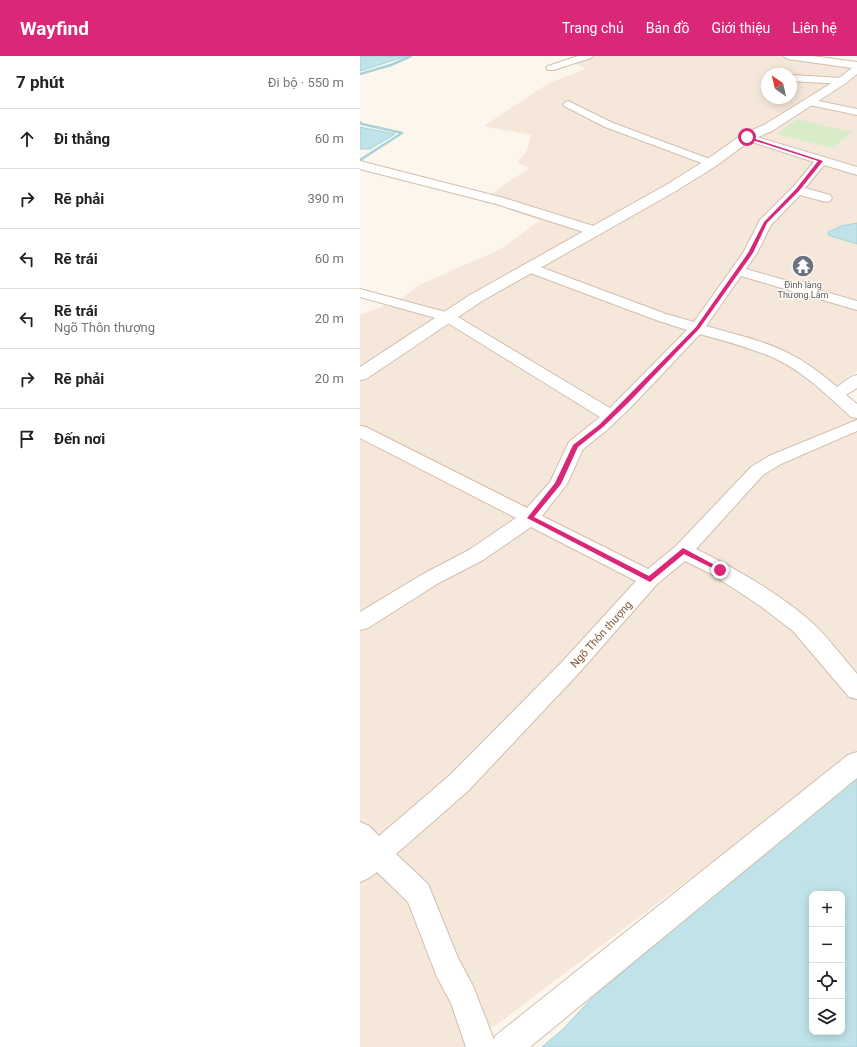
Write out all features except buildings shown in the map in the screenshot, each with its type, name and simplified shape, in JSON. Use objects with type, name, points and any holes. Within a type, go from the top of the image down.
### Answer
[{"type":"street","points":[[551,68],[588,56]]},
{"type":"street","points":[[788,56],[857,65]]},
{"type":"street","points":[[361,374],[476,298],[671,188],[711,163],[747,137],[768,128],[842,81],[857,69]]},
{"type":"street","points":[[797,78],[842,81]]},
{"type":"street","points":[[809,102],[857,112]]},
{"type":"street","points":[[568,104],[608,125],[711,163]]},
{"type":"street","points":[[747,137],[857,171]]},
{"type":"street","points":[[360,622],[430,579],[476,555],[530,518],[558,484],[575,446],[611,416],[698,328],[750,253],[765,223],[797,190],[821,161]]},
{"type":"street","points":[[360,165],[500,201],[595,231]]},
{"type":"street","points":[[797,190],[826,198]]},
{"type":"street","points":[[530,268],[661,316],[750,344],[782,356],[816,377],[857,413]]},
{"type":"street","points":[[738,271],[857,306]]},
{"type":"street","points":[[360,293],[448,317],[611,416]]},
{"type":"street","points":[[837,394],[857,380]]},
{"type":"street","name":"Ngõ Thôn thượng","points":[[369,861],[458,783],[570,668],[650,580],[683,551],[758,471],[775,460],[857,425]]},
{"type":"street","points":[[360,431],[650,580]]},
{"type":"street","points":[[683,551],[720,570],[766,599],[801,624],[857,690]]},
{"type":"street","points":[[506,1047],[857,764]]},
{"type":"street","points":[[360,834],[369,861],[418,893],[447,967],[463,996],[481,1047]]},
{"type":"shaded area","points":[[596,56],[775,56],[857,67],[857,371],[824,395],[857,418],[857,753],[467,1047],[360,1047],[360,315],[401,299],[419,285],[501,249],[540,220],[482,200],[529,168],[517,162],[527,151],[531,135],[484,126],[549,83],[586,69],[575,63]]},
{"type":"green space","points":[[797,119],[852,132],[832,148],[776,134]]},
{"type":"water","points":[[360,56],[407,56],[360,71]]},
{"type":"water","points":[[360,127],[395,134],[370,149],[360,149]]},
{"type":"water","points":[[857,223],[857,244],[828,235],[828,232],[841,226]]},
{"type":"water","points":[[857,779],[857,1047],[542,1047],[563,1029],[591,999],[833,794]]},
{"type":"waterway","points":[[360,74],[391,65],[411,56]]},
{"type":"waterway","points":[[360,122],[362,124],[402,133],[360,160]]},
{"type":"place","name":"Đình làng Thượng Lâm","points":[[803,266]]},
{"type":"route","points":[[720,570],[683,551],[650,580],[530,518],[558,484],[575,446],[601,426],[698,328],[750,253],[765,223],[797,190],[821,161],[747,137]]}]
